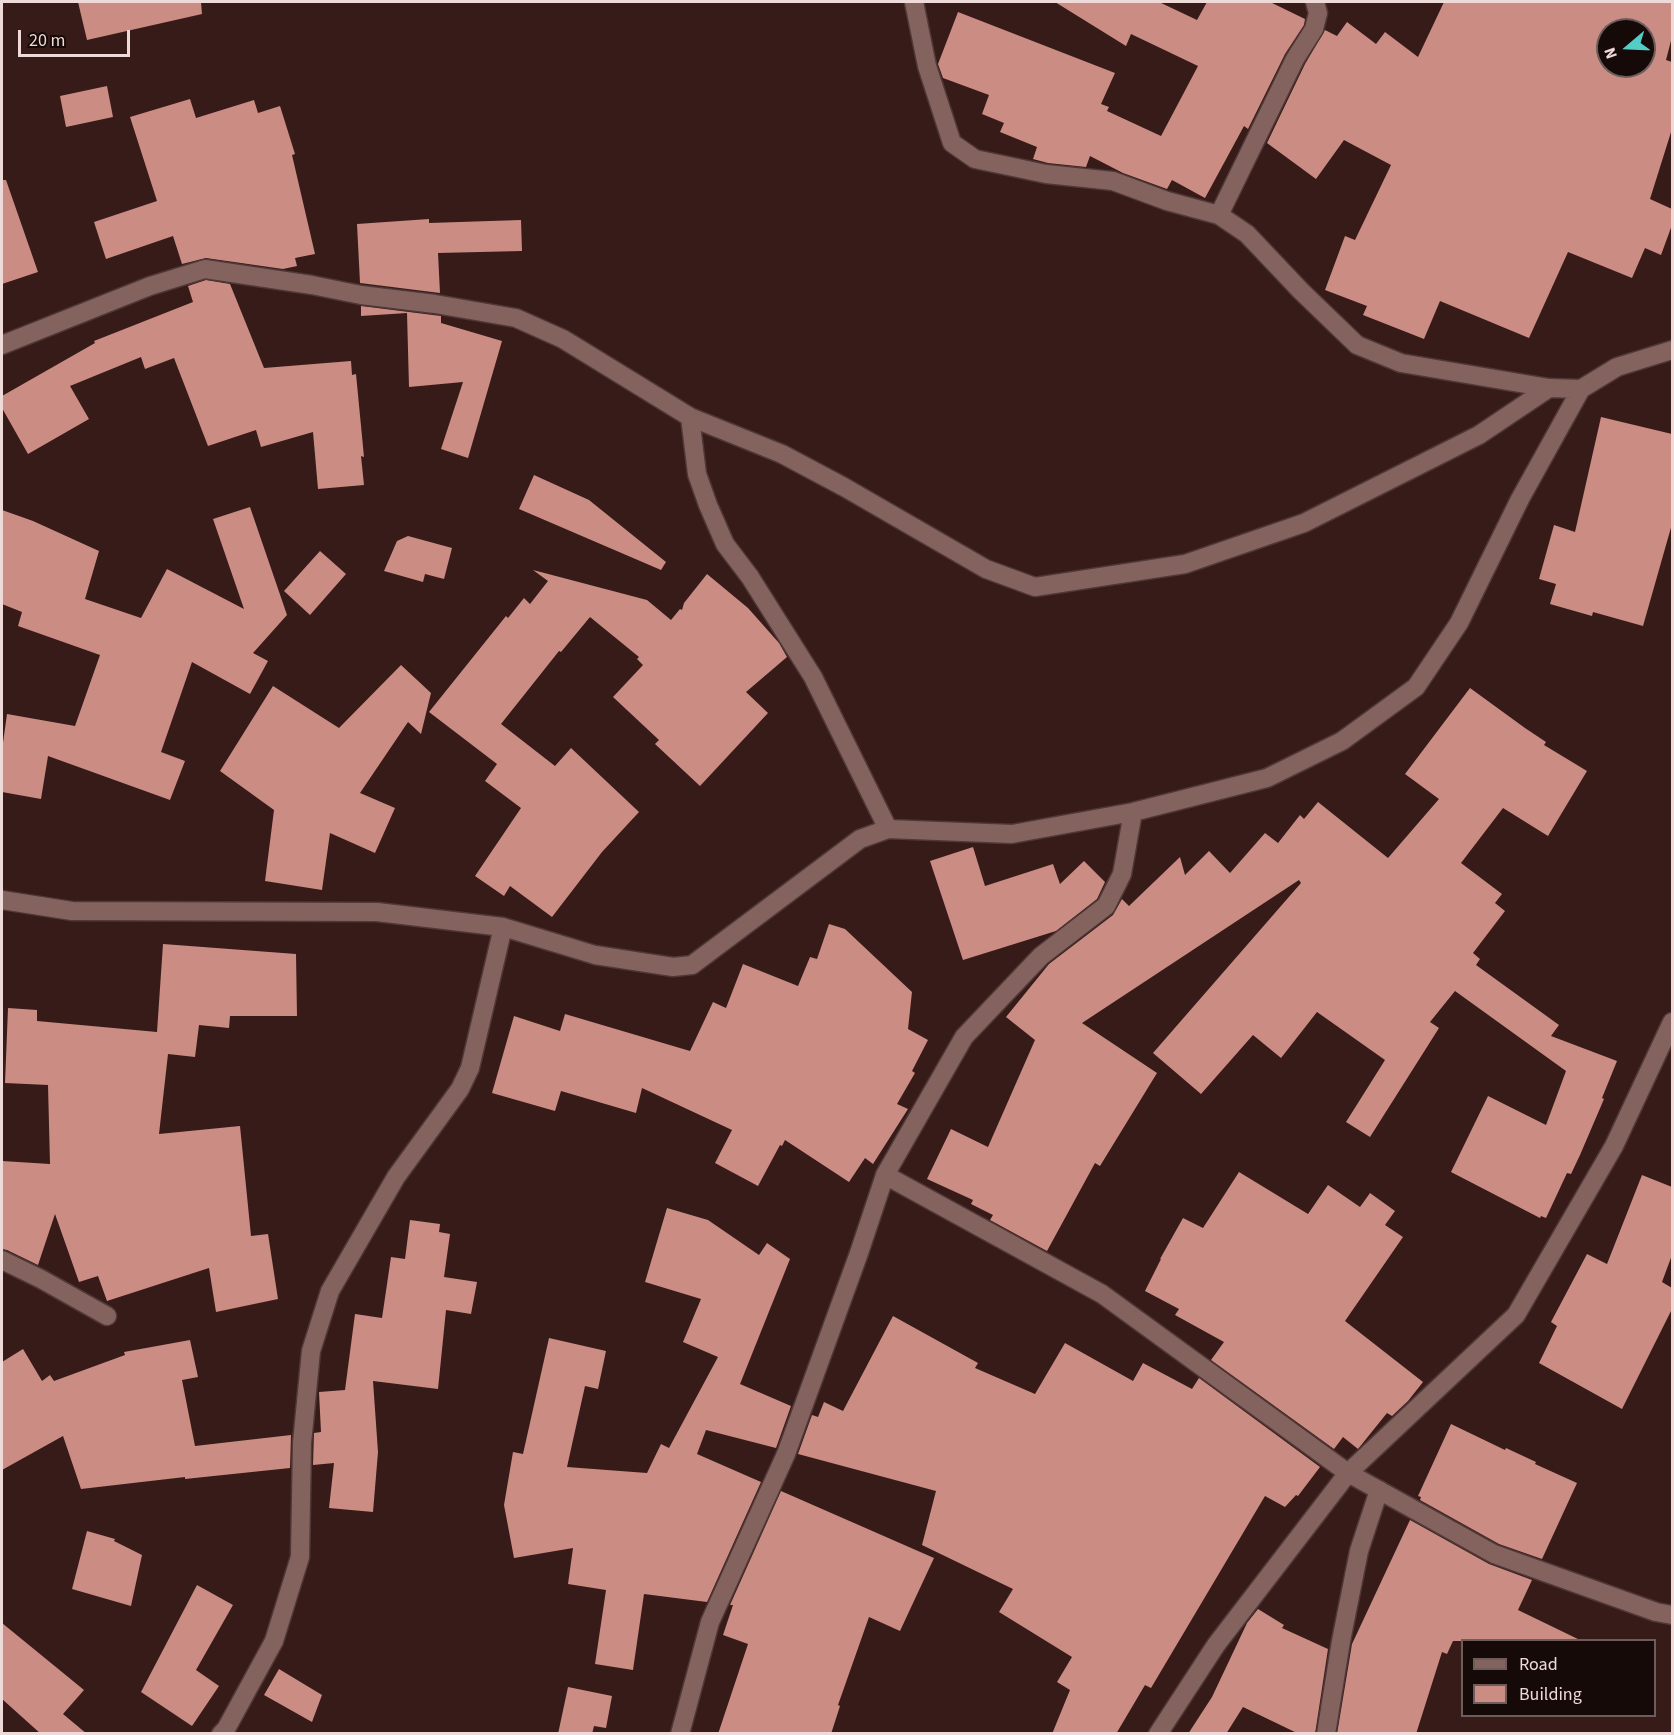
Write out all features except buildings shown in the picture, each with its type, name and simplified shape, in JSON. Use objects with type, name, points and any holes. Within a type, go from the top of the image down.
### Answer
[{"type":"street","points":[[914,2],[927,66],[952,143],[975,159],[1046,174],[1113,181],[1167,201],[1219,215],[1247,234],[1357,345],[1401,363],[1549,388],[1581,389]]},
{"type":"street","points":[[1219,215],[1295,59],[1314,29],[1318,13],[1315,2]]},
{"type":"street","points":[[2,345],[150,286],[205,269],[516,318],[563,339],[690,417],[782,454],[986,569],[1035,587],[1185,564],[1304,523],[1479,435],[1549,388]]},
{"type":"street","points":[[2,900],[72,911],[376,912],[503,927],[595,955],[673,967],[693,965],[860,839],[888,829],[1012,834],[1132,812],[1267,778],[1342,741],[1416,687],[1459,623],[1520,499],[1581,389],[1617,367],[1672,350]]},
{"type":"street","points":[[690,417],[697,474],[724,544],[750,577],[813,677],[888,829]]},
{"type":"street","points":[[680,1734],[710,1622],[786,1454],[859,1253],[885,1174],[964,1038],[1041,956],[1106,906],[1122,874],[1132,812]]},
{"type":"street","points":[[221,1734],[226,1729],[274,1641],[300,1557],[302,1443],[311,1351],[330,1291],[396,1177],[460,1089],[470,1068],[503,927]]},
{"type":"street","points":[[1158,1734],[1216,1645],[1347,1473],[1515,1315],[1614,1146],[1672,1022]]},
{"type":"street","points":[[885,1174],[1102,1294],[1347,1473],[1494,1554],[1656,1612],[1672,1615]]},
{"type":"street","points":[[2,1260],[107,1316]]},
{"type":"street","points":[[1326,1734],[1359,1551],[1379,1490]]}]
